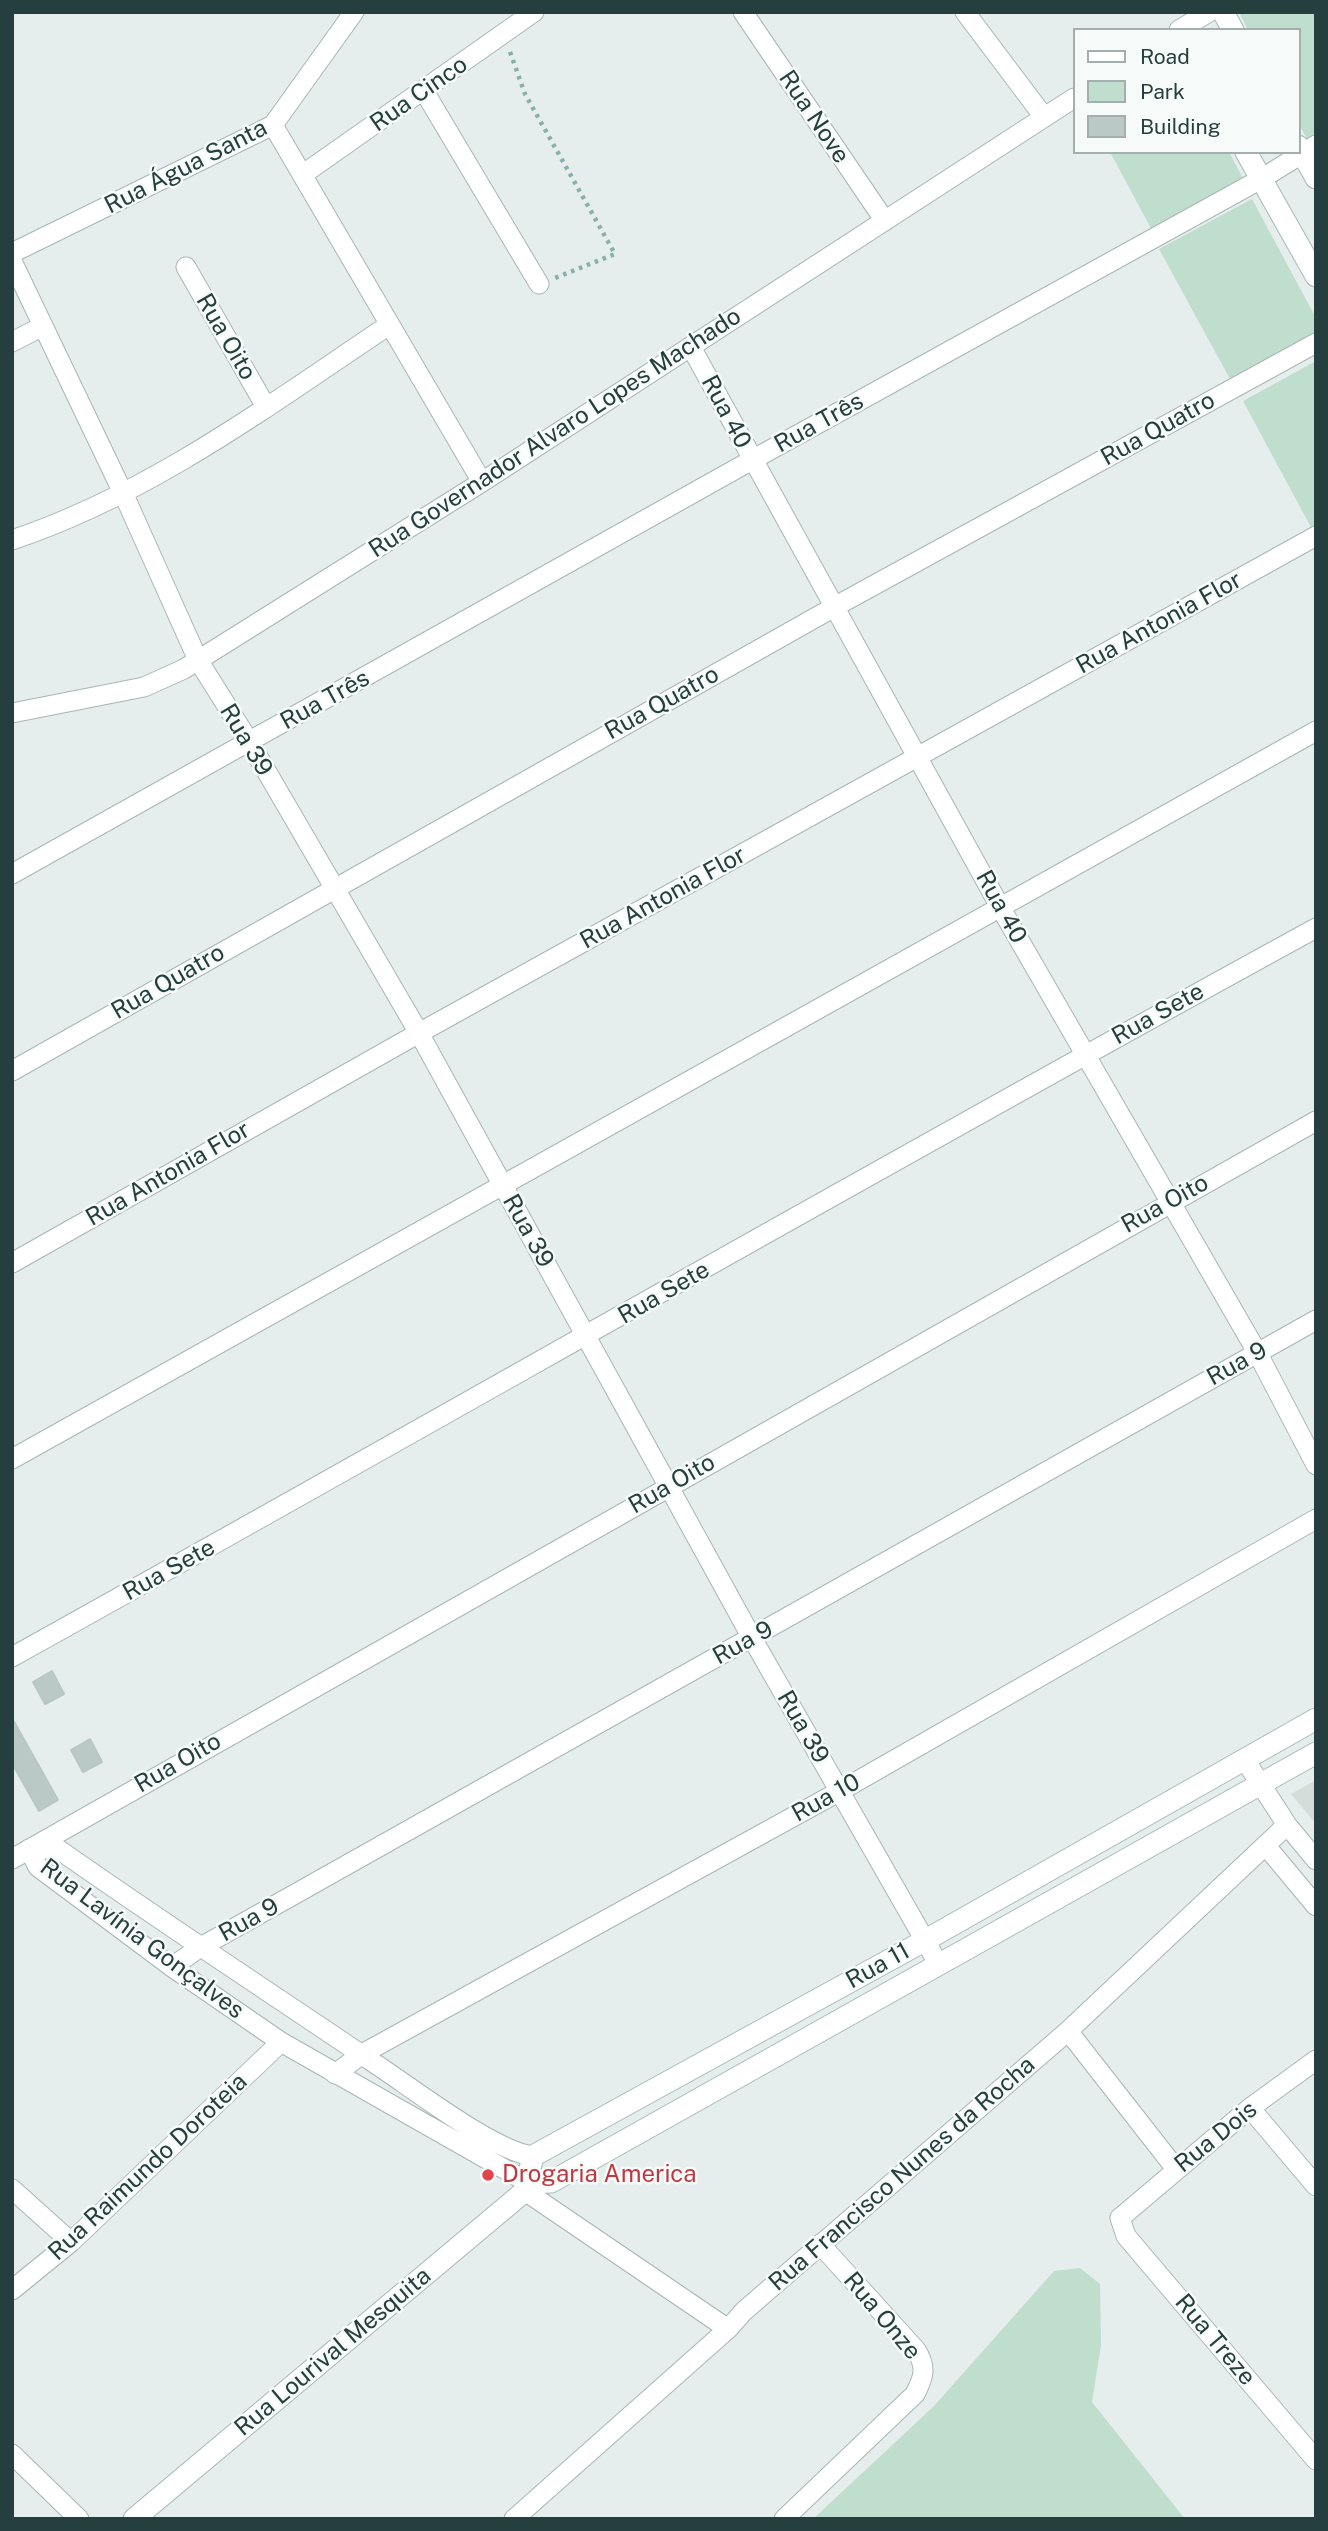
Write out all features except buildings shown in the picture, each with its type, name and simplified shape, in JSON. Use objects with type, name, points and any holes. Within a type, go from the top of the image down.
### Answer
[{"type":"main road","points":[[1223,12],[1232,28]]},
{"type":"main road","points":[[1305,148],[1316,178]]},
{"type":"main road","points":[[1247,154],[1316,276]]},
{"type":"main road","name":"Rua 11","points":[[533,2156],[924,1941],[1316,1719]]},
{"type":"main road","name":"Rua 11","points":[[527,2187],[558,2179],[1316,1753]]},
{"type":"main road","points":[[527,2187],[533,2156]]},
{"type":"main road","name":"Rua Lourival Mesquita","points":[[134,2519],[527,2187]]},
{"type":"street","name":"Rua Água Santa","points":[[12,253],[273,125],[354,12]]},
{"type":"street","name":"Rua Cinco","points":[[302,175],[534,12]]},
{"type":"street","name":"Rua Nove","points":[[743,12],[885,221]]},
{"type":"street","points":[[965,12],[1044,117]]},
{"type":"street","points":[[1182,28],[1209,12]]},
{"type":"street","points":[[424,91],[539,284]]},
{"type":"street","name":"Rua Governador Alvaro Lopes Machado","points":[[12,713],[144,687],[198,660],[482,482],[1072,99]]},
{"type":"street","points":[[273,125],[482,482]]},
{"type":"street","name":"Rua Três","points":[[12,874],[1261,179],[1296,154]]},
{"type":"street","name":"Rua 39","points":[[12,261],[124,495],[198,660],[250,743],[332,888],[419,1033],[752,1638],[939,1965]]},
{"type":"street","name":"Rua Oito","points":[[186,267],[266,407]]},
{"type":"street","points":[[12,540],[124,495],[266,407],[389,325]]},
{"type":"street","points":[[12,342],[43,326]]},
{"type":"street","name":"Rua Quatro","points":[[12,1070],[836,606],[1316,343]]},
{"type":"street","name":"Rua 40","points":[[691,347],[999,905],[1257,1352],[1316,1465]]},
{"type":"street","name":"Rua Antonia Flor","points":[[12,1263],[419,1033],[1316,536]]},
{"type":"street","points":[[12,1459],[504,1187],[999,905],[1316,731]]},
{"type":"street","name":"Rua Sete","points":[[12,1657],[587,1337],[1085,1054],[1316,928]]},
{"type":"street","name":"Rua Oito","points":[[18,1849],[1316,1121]]},
{"type":"street","name":"Rua 9","points":[[172,1967],[199,1948],[1316,1320]]},
{"type":"street","name":"Rua 10","points":[[335,2074],[362,2054],[840,1791],[1316,1519]]},
{"type":"street","points":[[1245,1760],[1287,1825],[1316,1860]]},
{"type":"street","name":"Rua Francisco Nunes da Rocha","points":[[514,2519],[729,2329],[744,2311],[820,2244],[1069,2031],[1287,1825]]},
{"type":"street","points":[[1266,1846],[1316,1906]]},
{"type":"street","name":"Rua Lavínia Gonçalves","points":[[18,1849],[58,1849],[199,1948],[498,2143],[533,2156]]},
{"type":"street","name":"Rua Lavínia Gonçalves","points":[[18,1849],[38,1867],[172,1967],[281,2042],[527,2187],[729,2329]]},
{"type":"street","points":[[1069,2031],[1176,2169]]},
{"type":"street","name":"Rua Raimundo Doroteia","points":[[12,2290],[71,2242],[281,2042]]},
{"type":"street","name":"Rua Dois","points":[[1120,2218],[1250,2108],[1316,2060]]},
{"type":"street","points":[[1250,2108],[1316,2186]]},
{"type":"street","points":[[12,2189],[71,2242]]},
{"type":"street","name":"Rua Treze","points":[[1120,2218],[1126,2236],[1316,2460]]},
{"type":"street","name":"Rua Onze","points":[[784,2519],[915,2394],[925,2371],[916,2350],[820,2244]]},
{"type":"street","points":[[12,2454],[79,2519]]},
{"type":"path","points":[[503,35],[525,94],[615,254],[539,284]]},
{"type":"shaded area","points":[[1316,1780],[1316,1824],[1291,1794]]},
{"type":"green space","points":[[1239,12],[1316,12],[1316,134],[1307,139],[1300,126],[1300,28],[1247,28]]},
{"type":"green space","points":[[1111,154],[1230,154],[1246,184],[1154,234]]},
{"type":"green space","points":[[1252,199],[1316,318],[1316,333],[1230,379],[1159,249]]},
{"type":"green space","points":[[1316,361],[1316,529],[1313,531],[1243,401]]},
{"type":"green space","points":[[1080,2268],[1100,2284],[1101,2345],[1092,2402],[1185,2519],[813,2519],[934,2406],[1054,2271]]},
{"type":"place","name":"Drogaria America","points":[[488,2175]]}]
